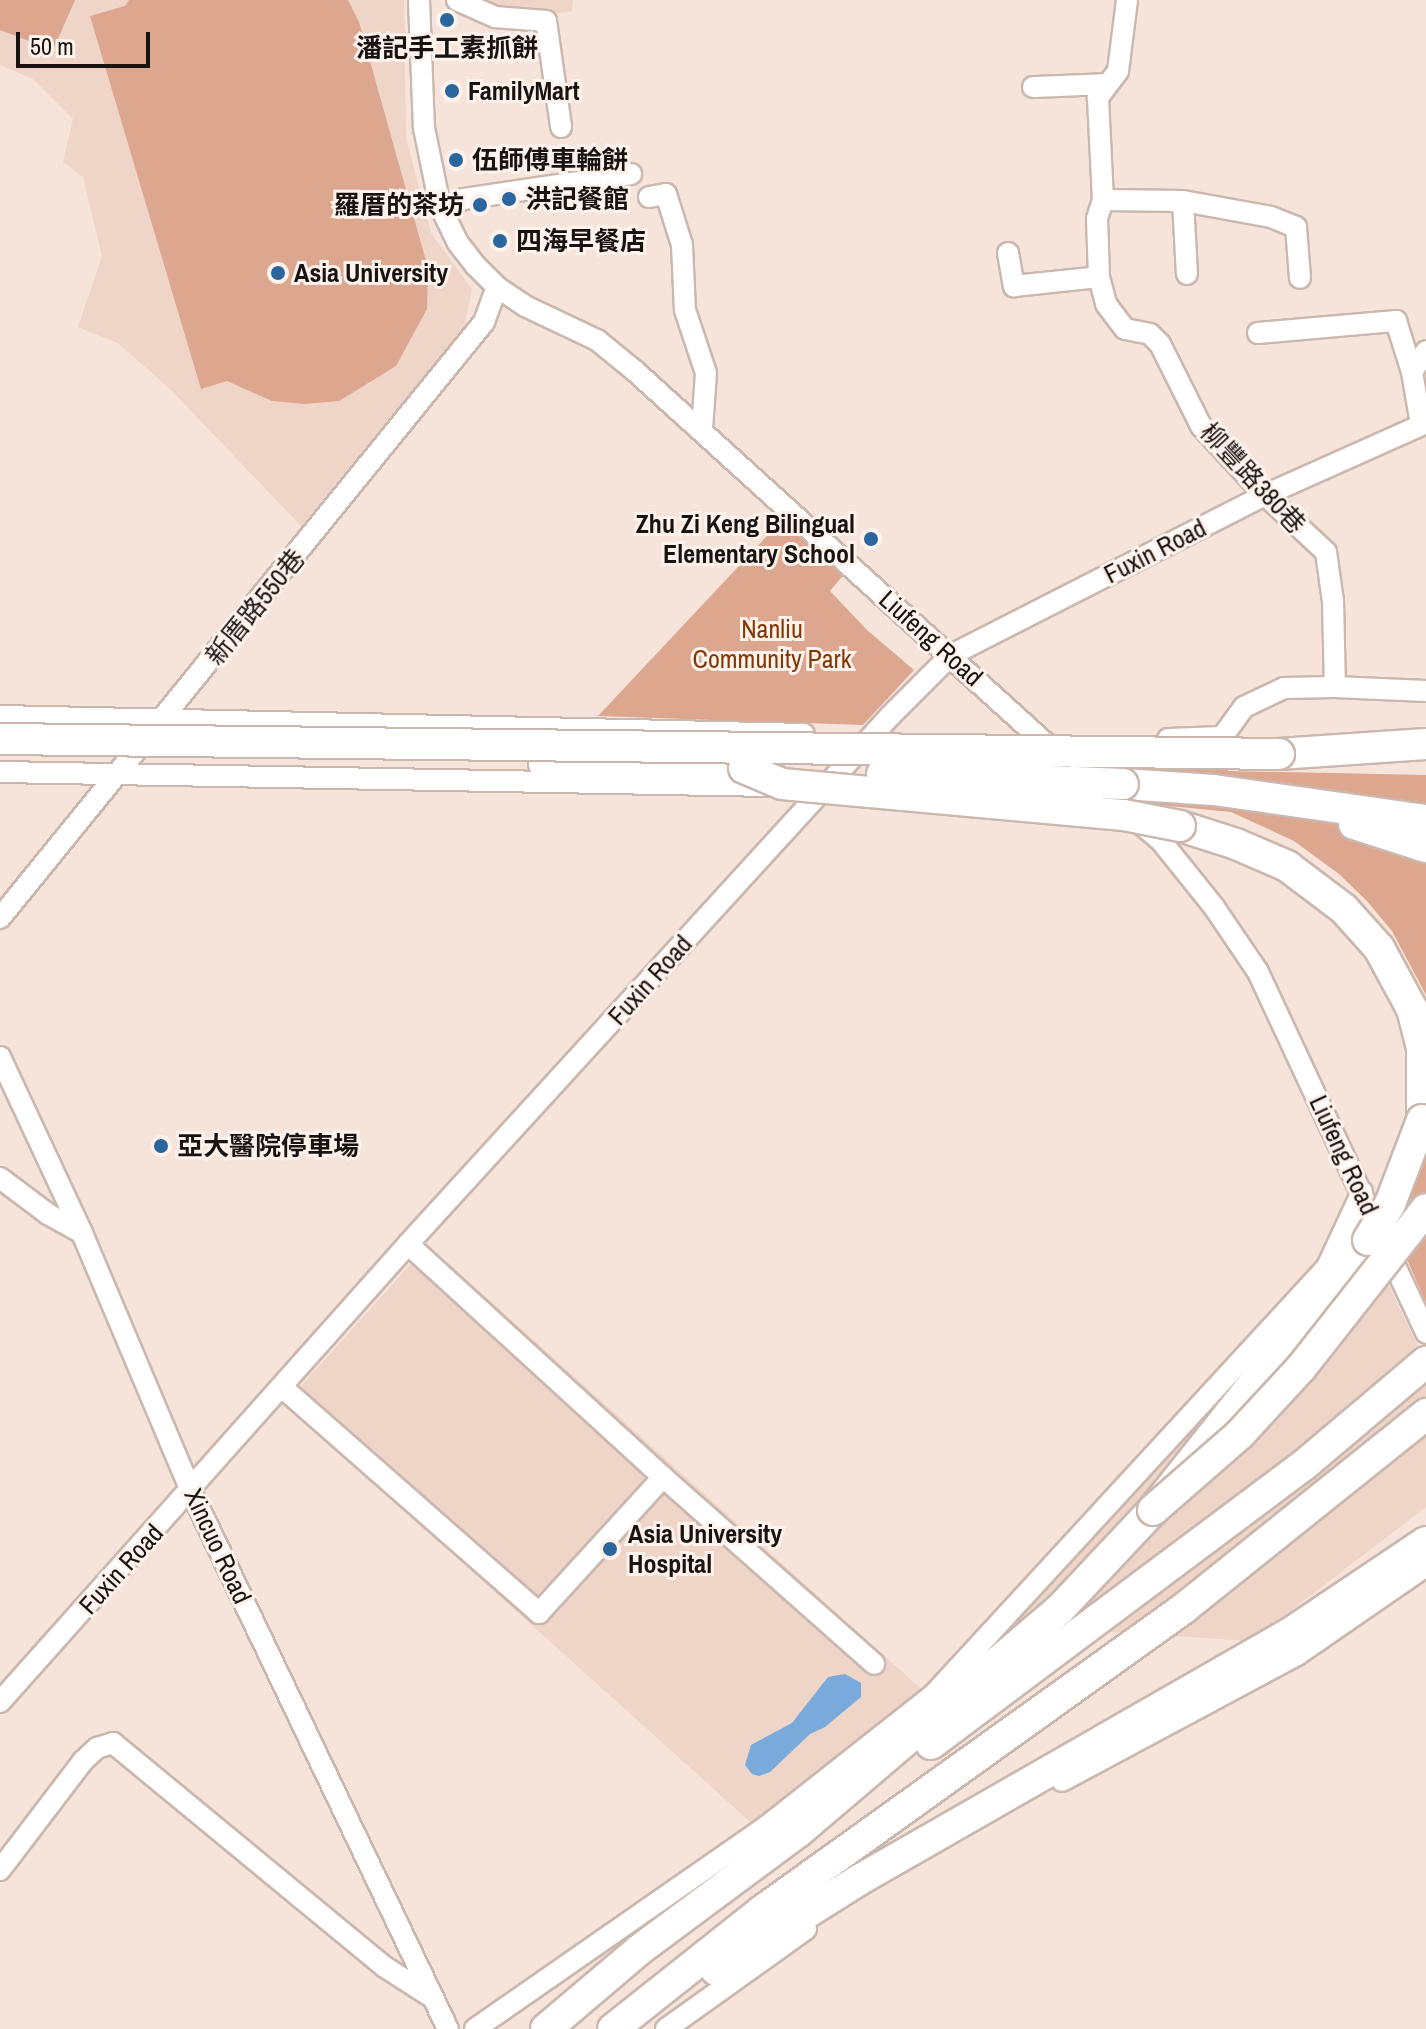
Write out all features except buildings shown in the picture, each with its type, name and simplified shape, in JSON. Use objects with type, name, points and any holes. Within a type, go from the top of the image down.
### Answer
[{"type":"highway","points":[[0,739],[1279,754],[1426,760]]},
{"type":"highway","points":[[1279,754],[1426,744]]},
{"type":"highway","points":[[0,755],[744,768],[1123,784],[1214,790],[1426,820]]},
{"type":"highway","points":[[547,2029],[639,1950],[798,1832],[1059,1610],[1153,1510],[1338,1281],[1390,1204],[1422,1120],[1422,1048],[1412,1009],[1399,980],[1379,948],[1317,887],[1287,866],[1222,839],[1180,826],[1124,815],[782,784],[744,768]]},
{"type":"highway","points":[[1280,801],[1426,847]]},
{"type":"highway","points":[[1153,1510],[1240,1434],[1301,1368],[1426,1209]]},
{"type":"highway","points":[[547,2029],[649,1950],[1179,1560],[1304,1465],[1426,1362]]},
{"type":"highway","points":[[613,2029],[763,1910],[1172,1618],[1426,1414]]},
{"type":"highway","points":[[1197,1685],[1351,1578],[1426,1517]]},
{"type":"highway","points":[[638,2029],[728,1961],[1289,1634],[1426,1542]]},
{"type":"street","name":"Liufeng Road","points":[[419,0],[424,128],[440,206],[458,243],[497,287],[525,306],[597,340],[702,429],[1045,743],[1161,841],[1214,907],[1258,972],[1426,1333]]},
{"type":"street","points":[[457,0],[495,17],[546,21],[561,127]]},
{"type":"street","name":"柳豐路380巷","points":[[1127,0],[1128,13],[1118,71],[1098,98],[1103,200],[1097,219],[1099,277],[1106,304],[1125,329],[1150,334],[1160,344],[1201,426],[1265,495],[1326,552],[1333,601],[1335,687]]},
{"type":"street","points":[[1033,87],[1107,84]]},
{"type":"street","points":[[440,206],[464,199],[631,174]]},
{"type":"street","points":[[649,197],[666,194],[682,245],[685,310],[706,373],[702,429]]},
{"type":"street","points":[[1103,200],[1183,201],[1271,217],[1296,227],[1300,278]]},
{"type":"street","points":[[1183,201],[1187,274]]},
{"type":"street","points":[[1008,253],[1014,286],[1099,277]]},
{"type":"street","name":"新厝路550巷","points":[[0,918],[163,722],[484,322],[497,287]]},
{"type":"street","points":[[1258,333],[1396,321],[1412,372],[1423,423]]},
{"type":"street","points":[[1412,372],[1426,351]]},
{"type":"street","name":"Fuxin Road","points":[[0,1702],[283,1388],[408,1244],[873,735],[951,655],[1265,495],[1423,423]]},
{"type":"street","points":[[0,716],[163,722],[873,735],[1045,743],[1222,737],[1244,707],[1284,688],[1426,691]]},
{"type":"street","points":[[0,772],[826,787],[1126,811]]},
{"type":"street","name":"Xincuo Road","points":[[0,1057],[82,1233],[191,1491],[448,2029]]},
{"type":"street","points":[[0,1178],[48,1214],[82,1233]]},
{"type":"street","points":[[475,2029],[767,1826],[934,1694],[1327,1267],[1362,1192]]},
{"type":"street","points":[[408,1244],[874,1664]]},
{"type":"street","points":[[283,1388],[539,1613],[663,1477]]},
{"type":"street","points":[[666,2029],[861,1890],[1297,1655],[1426,1566]]},
{"type":"street","points":[[0,1870],[83,1761],[97,1748],[113,1743],[385,1967],[430,1996]]},
{"type":"shaded area","name":"Asia University","points":[[0,0],[404,0],[406,138],[431,233],[472,289],[464,328],[301,526],[171,390],[118,343],[78,327],[102,256],[83,177],[63,162],[73,119],[33,79],[0,65]]},
{"type":"shaded area","points":[[476,0],[573,0],[572,11],[541,16],[511,14]]},
{"type":"shaded area","points":[[1358,1220],[1426,1364],[1426,1507],[1251,1641],[1000,1625]]},
{"type":"shaded area","name":"Asia University Hospital","points":[[428,1245],[928,1695],[786,1854],[285,1403]]},
{"type":"green space","points":[[0,0],[75,0],[53,50],[0,30]]},
{"type":"green space","name":"Asia University","points":[[129,0],[348,0],[359,22],[428,268],[427,309],[396,366],[339,401],[305,404],[272,401],[227,381],[201,389],[90,16],[125,6]]},
{"type":"green space","name":"Nanliu Community Park","points":[[782,520],[845,573],[830,591],[867,630],[914,670],[863,725],[598,716]]},
{"type":"green space","points":[[1226,745],[1228,771],[1426,775],[1426,995],[1392,931],[1366,900],[1339,874],[1294,841],[1231,812],[1129,802],[1079,746]]},
{"type":"green space","points":[[1426,1140],[1426,1303],[1406,1257],[1387,1228]]},
{"type":"water","points":[[845,1674],[861,1683],[861,1697],[825,1727],[810,1734],[770,1772],[759,1776],[752,1774],[745,1765],[751,1745],[792,1723],[828,1677]]},
{"type":"place","name":"潘記手工素抓餅","points":[[447,20]]},
{"type":"place","name":"FamilyMart","points":[[452,91]]},
{"type":"place","name":"伍師傅車輪餅","points":[[456,160]]},
{"type":"place","name":"洪記餐館","points":[[509,199]]},
{"type":"place","name":"羅厝的茶坊","points":[[480,205]]},
{"type":"place","name":"四海早餐店","points":[[500,241]]},
{"type":"place","name":"Asia University","points":[[278,273]]},
{"type":"place","name":"Zhu Zi Keng Bilingual Elementary School","points":[[871,539]]},
{"type":"place","name":"亞大醫院停車場","points":[[161,1146]]},
{"type":"place","name":"Asia University Hospital","points":[[610,1549]]}]
